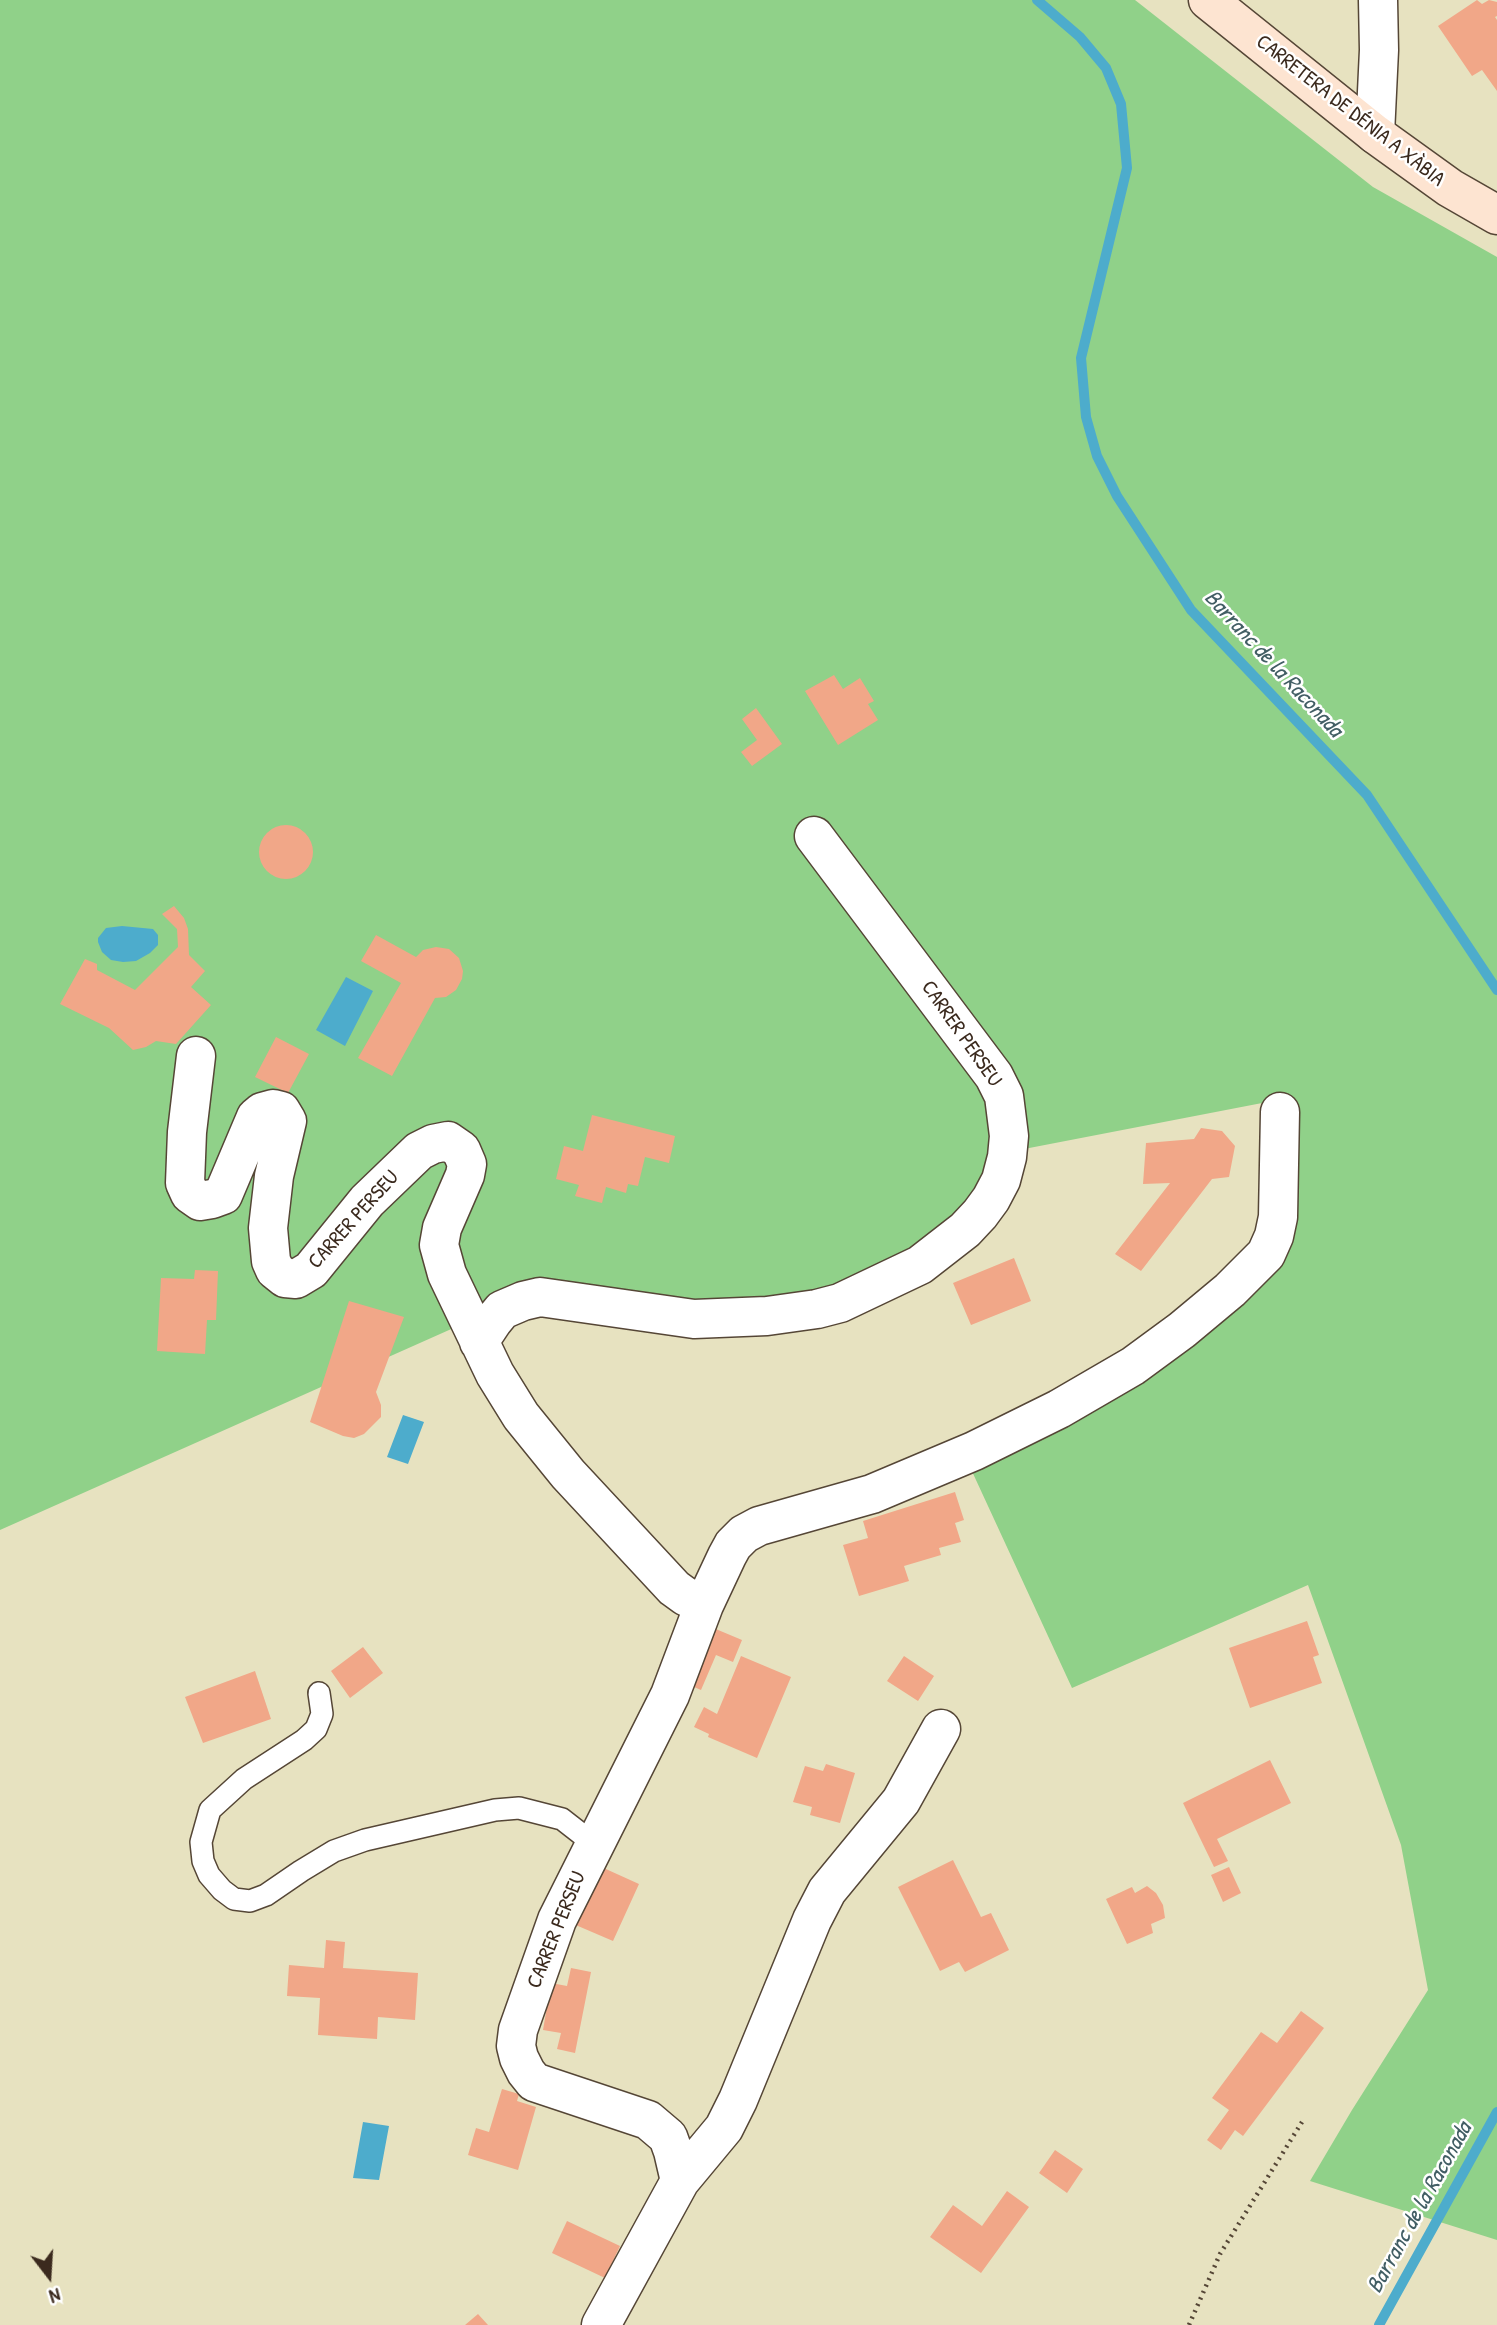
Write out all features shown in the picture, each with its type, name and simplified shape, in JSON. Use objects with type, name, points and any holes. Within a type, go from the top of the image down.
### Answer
[{"type":"street","name":"CARRETERA DE DÉNIA A XÀBIA","points":[[1208,0],[1376,134],[1450,188],[1497,215]]},
{"type":"street","points":[[1376,134],[1378,0]]},
{"type":"street","name":"CARRER PERSEU","points":[[479,1342],[502,1310],[540,1297],[694,1319],[766,1316],[829,1306],[920,1265],[965,1230],[991,1199],[1001,1180],[1009,1136],[1004,1097],[994,1076],[814,836]]},
{"type":"street","name":"CARRER PERSEU","points":[[196,1056],[184,1183],[190,1194],[200,1200],[223,1195],[256,1117],[262,1112],[273,1109],[281,1111],[287,1121],[274,1176],[268,1228],[271,1261],[275,1270],[285,1279],[296,1279],[311,1270],[367,1201],[419,1151],[448,1141],[461,1150],[467,1164],[465,1175],[442,1228],[439,1245],[447,1274],[508,1398],[542,1444],[674,1588],[685,1597],[704,1605]]},
{"type":"street","name":"CARRER PERSEU","points":[[680,2182],[668,2137],[660,2129],[648,2120],[534,2082],[519,2059],[516,2046],[518,2030],[557,1920],[670,1695],[704,1605],[733,1545],[744,1534],[759,1526],[872,1494],[974,1451],[1047,1415],[1133,1366],[1182,1330],[1230,1290],[1266,1254],[1274,1237],[1278,1217],[1280,1112]]},
{"type":"street","points":[[601,2325],[680,2182],[724,2128],[812,1920],[827,1891],[901,1801],[941,1729]]},
{"type":"lane","points":[[319,1693],[322,1714],[316,1729],[304,1740],[244,1779],[210,1810],[201,1842],[203,1861],[209,1875],[234,1899],[250,1901],[266,1895],[334,1851],[365,1840],[495,1810],[519,1808],[562,1819],[594,1844]]},
{"type":"path","points":[[1189,2325],[1220,2254],[1302,2122]]},
{"type":"green space","points":[[0,0],[1135,0],[1373,187],[1497,257],[1497,2240],[1310,2181],[1428,1990],[1401,1845],[1308,1585],[1072,1688],[970,1467],[1253,1277],[1288,1098],[993,1155],[982,1184],[928,1240],[828,1292],[734,1309],[540,1279],[515,1283],[476,1318],[0,1530]]},
{"type":"water","points":[[122,926],[153,929],[158,935],[158,945],[136,961],[111,960],[102,952],[98,938],[106,928]]},
{"type":"water","points":[[346,977],[373,991],[345,1046],[316,1030]]},
{"type":"water","points":[[403,1415],[424,1422],[408,1464],[387,1457]]},
{"type":"water","points":[[363,2122],[389,2126],[379,2180],[353,2178]]},
{"type":"building","points":[[1477,0],[1482,4],[1489,0],[1497,2],[1497,91],[1482,70],[1472,76],[1438,26]]},
{"type":"building","points":[[834,675],[843,689],[860,678],[874,701],[868,704],[878,720],[838,745],[805,691]]},
{"type":"building","points":[[756,708],[782,744],[752,766],[741,752],[757,740],[742,719]]},
{"type":"building","points":[[286,825],[305,833],[313,852],[305,871],[286,879],[267,871],[259,852],[267,833]]},
{"type":"building","points":[[174,906],[184,918],[188,929],[189,955],[205,971],[191,987],[211,1005],[176,1044],[156,1041],[133,1050],[109,1028],[60,1004],[85,959],[97,964],[97,970],[135,990],[178,947],[177,929],[162,914]]},
{"type":"building","points":[[376,935],[416,957],[423,950],[436,947],[449,949],[459,958],[463,971],[456,990],[446,997],[435,998],[392,1076],[358,1058],[401,983],[361,961]]},
{"type":"building","points":[[276,1037],[309,1054],[288,1093],[255,1077]]},
{"type":"building","points":[[592,1115],[675,1136],[669,1163],[645,1157],[638,1186],[628,1184],[626,1193],[606,1187],[602,1203],[575,1196],[579,1185],[556,1179],[564,1146],[583,1151]]},
{"type":"building","points":[[1201,1128],[1222,1131],[1235,1146],[1229,1177],[1212,1179],[1141,1271],[1115,1254],[1170,1183],[1143,1184],[1146,1143],[1194,1139]]},
{"type":"building","points":[[1014,1258],[1031,1301],[971,1325],[953,1283]]},
{"type":"building","points":[[195,1270],[218,1271],[216,1320],[207,1320],[205,1354],[157,1351],[161,1278],[194,1279]]},
{"type":"building","points":[[349,1301],[404,1317],[376,1392],[381,1405],[381,1417],[364,1434],[354,1438],[310,1422]]},
{"type":"building","points":[[955,1492],[964,1520],[955,1523],[961,1542],[939,1548],[941,1555],[904,1566],[909,1581],[859,1596],[843,1545],[868,1538],[863,1521]]},
{"type":"building","points":[[1307,1621],[1319,1655],[1313,1657],[1322,1683],[1250,1708],[1229,1648]]},
{"type":"building","points":[[711,1627],[742,1640],[733,1662],[716,1655],[701,1690],[687,1684]]},
{"type":"building","points":[[363,1647],[383,1673],[350,1698],[331,1671]]},
{"type":"building","points":[[741,1656],[791,1677],[757,1758],[708,1737],[709,1734],[694,1727],[704,1707],[717,1714]]},
{"type":"building","points":[[904,1656],[934,1676],[918,1701],[887,1681]]},
{"type":"building","points":[[255,1671],[271,1719],[203,1743],[185,1697]]},
{"type":"building","points":[[1270,1760],[1291,1803],[1217,1839],[1228,1861],[1214,1867],[1183,1803]]},
{"type":"building","points":[[826,1764],[855,1773],[840,1823],[810,1815],[812,1807],[793,1802],[805,1766],[823,1771]]},
{"type":"building","points":[[953,1860],[981,1917],[991,1913],[1009,1950],[965,1972],[959,1962],[940,1971],[898,1887]]},
{"type":"building","points":[[597,1865],[639,1884],[613,1941],[571,1923]]},
{"type":"building","points":[[1229,1867],[1241,1893],[1223,1902],[1211,1875]]},
{"type":"building","points":[[1147,1886],[1156,1893],[1163,1905],[1165,1918],[1151,1924],[1153,1933],[1127,1944],[1106,1899],[1132,1887],[1135,1893]]},
{"type":"building","points":[[326,1940],[345,1942],[343,1968],[418,1973],[415,2020],[378,2017],[377,2039],[318,2035],[320,1998],[287,1996],[289,1965],[324,1968]]},
{"type":"building","points":[[571,1968],[591,1972],[575,2053],[557,2049],[561,2033],[543,2030],[551,1983],[567,1986]]},
{"type":"building","points":[[1301,2011],[1324,2028],[1243,2136],[1235,2130],[1221,2150],[1207,2140],[1229,2110],[1212,2098],[1261,2032],[1277,2043]]},
{"type":"building","points":[[502,2089],[519,2094],[517,2101],[536,2107],[518,2170],[468,2155],[476,2128],[489,2132]]},
{"type":"building","points":[[1055,2150],[1083,2169],[1067,2193],[1039,2173]]},
{"type":"building","points":[[1007,2191],[1029,2207],[981,2273],[930,2237],[953,2205],[982,2226]]},
{"type":"building","points":[[567,2221],[620,2246],[605,2278],[552,2253]]},
{"type":"building","points":[[478,2314],[488,2325],[465,2325]]},
{"type":"waterway","name":"Barranc de la Raconada","points":[[1037,0],[1080,37],[1106,68],[1121,104],[1127,168],[1081,358],[1086,417],[1097,456],[1117,496],[1191,610],[1367,795],[1497,990]]},
{"type":"waterway","name":"Barranc de la Raconada","points":[[1379,2325],[1497,2112]]}]
